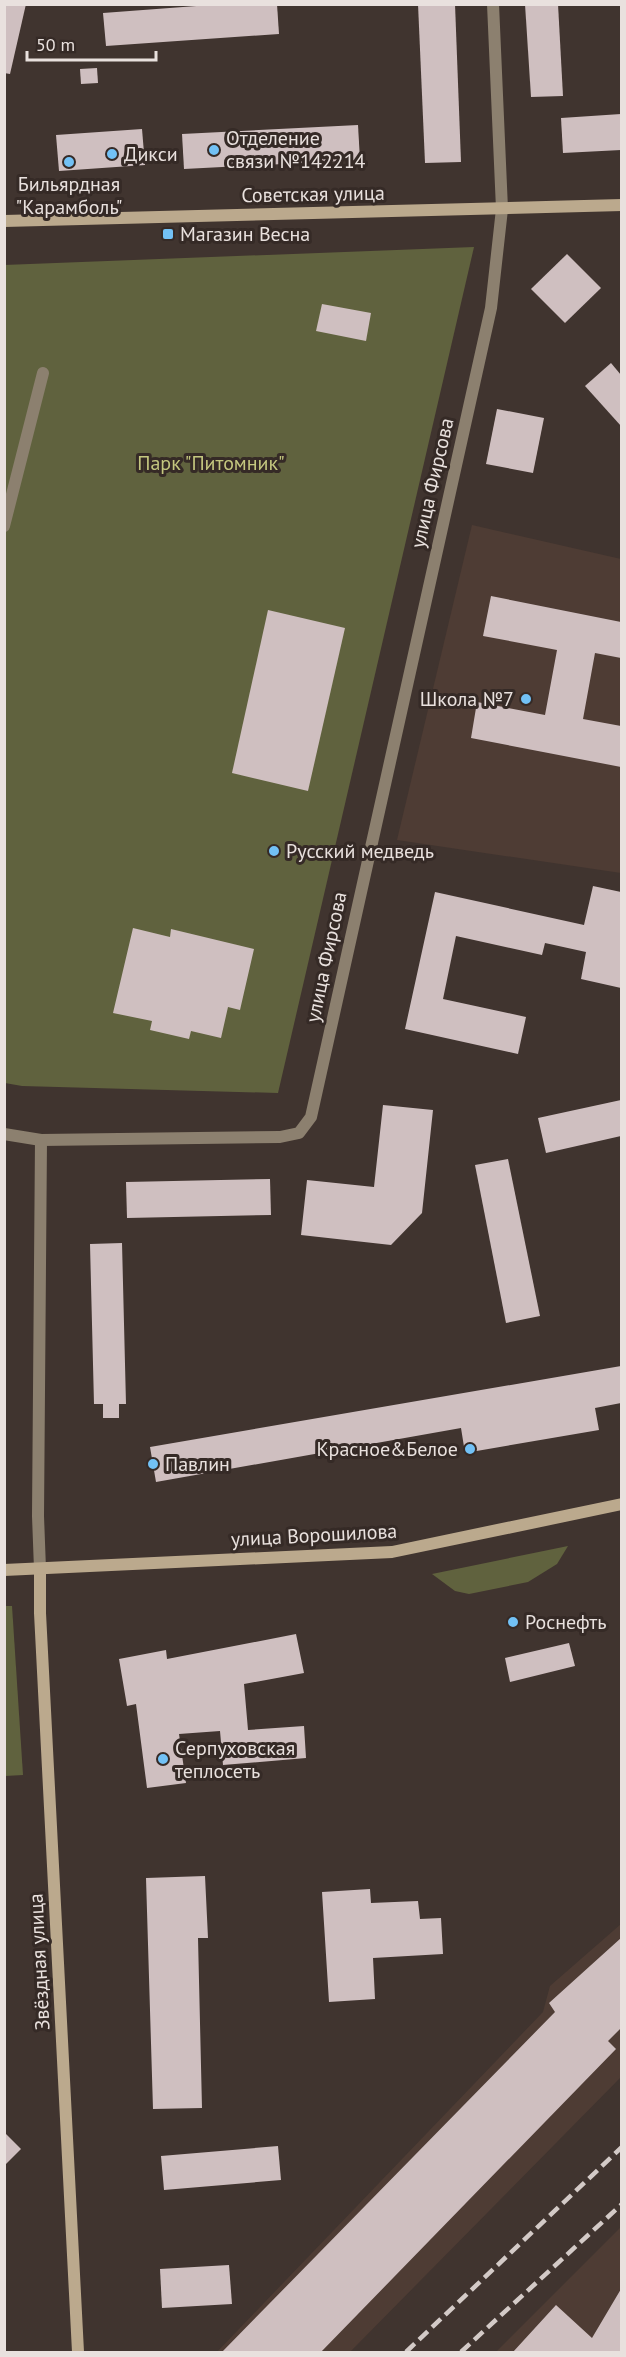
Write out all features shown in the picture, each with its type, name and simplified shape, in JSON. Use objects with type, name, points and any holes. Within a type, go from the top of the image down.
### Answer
[{"type":"main road","name":"Советская улица","points":[[4,221],[621,205]]},
{"type":"main road","name":"улица Ворошилова","points":[[4,1570],[392,1552],[621,1504]]},
{"type":"main road","name":"Звёздная улица","points":[[40,1569],[40,1613],[78,2352]]},
{"type":"street","name":"улица Фирсова","points":[[4,1134],[41,1140],[279,1137],[299,1133],[310,1117],[491,308],[502,209],[493,4]]},
{"type":"street","points":[[4,526],[43,373]]},
{"type":"street","points":[[40,1569],[38,1516],[41,1140]]},
{"type":"shaded area","name":"Школа №7","points":[[472,525],[621,559],[621,873],[397,840]]},
{"type":"shaded area","points":[[621,1924],[621,2077],[350,2352],[217,2352],[543,2012],[550,1986]]},
{"type":"shaded area","points":[[621,2227],[621,2352],[496,2352]]},
{"type":"green space","name":"Парк \"Питомник\"","points":[[474,247],[278,1093],[22,1086],[5,1083],[4,265]]},
{"type":"green space","points":[[568,1546],[557,1564],[528,1582],[469,1594],[455,1591],[432,1574]]},
{"type":"green space","points":[[5,1606],[12,1606],[23,1775],[5,1776]]},
{"type":"building","points":[[4,4],[26,4],[10,74],[4,73]]},
{"type":"building","points":[[223,4],[277,4],[279,34],[106,46],[103,13]]},
{"type":"building","points":[[418,4],[455,4],[461,162],[425,163]]},
{"type":"building","points":[[525,4],[558,4],[563,96],[531,97]]},
{"type":"building","points":[[97,68],[98,83],[81,84],[80,69]]},
{"type":"building","points":[[621,114],[621,150],[563,153],[561,118]]},
{"type":"building","points":[[358,125],[360,160],[184,169],[182,134]]},
{"type":"building","points":[[142,129],[145,165],[59,171],[56,135]]},
{"type":"building","points":[[567,254],[601,288],[565,323],[531,289]]},
{"type":"building","points":[[322,304],[371,313],[366,341],[316,331]]},
{"type":"building","points":[[611,363],[621,375],[621,426],[585,386]]},
{"type":"building","points":[[497,409],[544,418],[533,473],[486,464]]},
{"type":"building","points":[[491,596],[621,622],[621,658],[595,653],[583,719],[621,726],[621,767],[471,738],[477,702],[545,715],[557,650],[483,636]]},
{"type":"building","points":[[268,610],[345,628],[308,791],[232,773]]},
{"type":"building","points":[[593,886],[621,892],[621,988],[581,979],[586,952],[545,943],[542,955],[456,936],[443,999],[526,1017],[518,1054],[405,1029],[435,892],[584,925]]},
{"type":"building","points":[[133,928],[170,937],[171,929],[254,949],[240,1010],[228,1007],[221,1038],[191,1031],[189,1039],[150,1030],[152,1021],[113,1013]]},
{"type":"building","points":[[621,1100],[621,1136],[546,1153],[538,1118]]},
{"type":"building","points":[[383,1105],[433,1110],[422,1213],[391,1245],[301,1235],[307,1180],[374,1187]]},
{"type":"building","points":[[508,1159],[540,1316],[506,1323],[475,1165]]},
{"type":"building","points":[[270,1179],[271,1215],[127,1218],[126,1182]]},
{"type":"building","points":[[122,1243],[126,1404],[119,1404],[119,1418],[103,1418],[103,1404],[94,1404],[90,1244]]},
{"type":"building","points":[[621,1366],[621,1403],[595,1408],[599,1430],[465,1453],[461,1428],[156,1482],[150,1447]]},
{"type":"building","points":[[296,1634],[304,1673],[244,1684],[248,1730],[304,1726],[306,1758],[223,1765],[220,1731],[179,1734],[186,1783],[147,1788],[136,1704],[127,1706],[119,1659],[166,1650],[167,1659]]},
{"type":"building","points":[[569,1643],[575,1666],[510,1682],[505,1658]]},
{"type":"building","points":[[205,1876],[208,1938],[198,1938],[202,2108],[153,2109],[146,1878]]},
{"type":"building","points":[[370,1889],[371,1903],[418,1901],[420,1919],[441,1918],[443,1954],[373,1958],[375,1999],[329,2002],[322,1892]]},
{"type":"building","points":[[621,1938],[621,2028],[608,2041],[616,2049],[321,2352],[222,2352],[555,2012],[549,2003]]},
{"type":"building","points":[[4,2132],[21,2149],[4,2166]]},
{"type":"building","points":[[278,2146],[281,2180],[164,2190],[161,2156]]},
{"type":"building","points":[[229,2265],[232,2304],[162,2308],[160,2269]]},
{"type":"building","points":[[621,2289],[621,2352],[513,2352],[556,2305],[592,2338]]},
{"type":"railway","points":[[406,2352],[622,2147]]},
{"type":"railway","points":[[461,2352],[622,2204]]},
{"type":"place","name":"Отделение связи №142214","points":[[214,150]]},
{"type":"place","name":"Дикси","points":[[112,154]]},
{"type":"place","name":"Бильярдная \"Карамболь\"","points":[[69,162]]},
{"type":"place","name":"Магазин Весна","points":[[168,234]]},
{"type":"place","name":"Школа №7","points":[[526,699]]},
{"type":"place","name":"Русский медведь","points":[[274,851]]},
{"type":"place","name":"Красное&Белое","points":[[470,1449]]},
{"type":"place","name":"Павлин","points":[[153,1464]]},
{"type":"place","name":"Роснефть","points":[[513,1622]]},
{"type":"place","name":"Серпуховская теплосеть","points":[[163,1759]]}]
